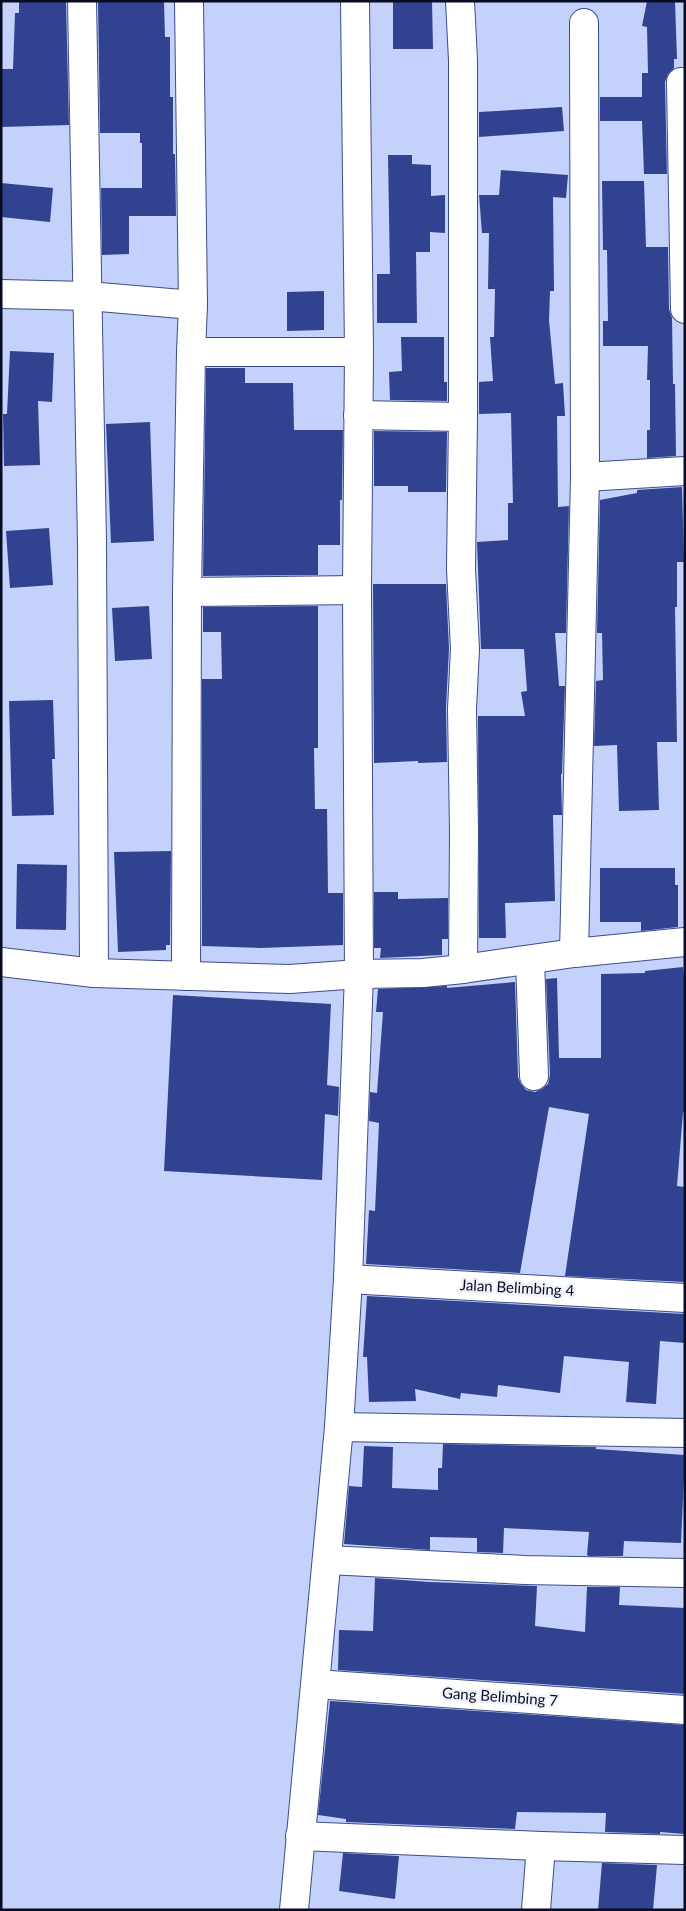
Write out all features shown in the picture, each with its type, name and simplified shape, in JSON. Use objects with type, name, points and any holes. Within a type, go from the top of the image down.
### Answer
[{"type":"street","points":[[82,1],[92,543],[94,973]]},
{"type":"street","points":[[186,976],[187,592],[193,305],[189,1]]},
{"type":"street","points":[[294,1910],[339,1427],[348,1279],[359,974],[356,590],[359,352],[355,1]]},
{"type":"street","points":[[460,1],[463,60],[461,569],[465,649],[462,709],[464,832],[463,969]]},
{"type":"street","points":[[574,954],[585,477],[584,23]]},
{"type":"street","points":[[682,82],[685,309]]},
{"type":"street","points":[[1,294],[88,296],[193,305]]},
{"type":"street","points":[[191,352],[359,352]]},
{"type":"street","points":[[358,415],[463,417]]},
{"type":"street","points":[[585,477],[685,471]]},
{"type":"street","points":[[187,592],[356,590]]},
{"type":"street","points":[[1,962],[94,973],[290,979],[359,974],[422,973],[685,942]]},
{"type":"street","points":[[530,960],[534,1076]]},
{"type":"street","name":"Jalan Belimbing 4","points":[[348,1279],[685,1298]]},
{"type":"street","points":[[339,1427],[685,1433]]},
{"type":"street","points":[[328,1560],[525,1570],[685,1573]]},
{"type":"street","name":"Gang Belimbing 7","points":[[316,1684],[685,1710]]},
{"type":"street","points":[[300,1836],[685,1850]]},
{"type":"street","points":[[536,1910],[542,1846]]},
{"type":"building","points":[[19,1],[66,1],[69,125],[1,127],[1,69],[13,69],[15,13],[19,13]]},
{"type":"building","points":[[98,1],[164,1],[165,37],[170,37],[170,97],[173,97],[176,216],[129,216],[129,254],[102,255],[101,188],[142,188],[142,143],[140,143],[140,133],[100,133]]},
{"type":"building","points":[[393,1],[432,1],[433,49],[393,49]]},
{"type":"building","points":[[647,1],[675,1],[677,59],[674,59],[674,68],[668,74],[665,82],[667,174],[644,174],[642,121],[600,121],[600,97],[642,97],[642,73],[648,73],[647,27],[642,26]]},
{"type":"building","points":[[562,107],[564,131],[479,137],[479,112]]},
{"type":"building","points":[[388,155],[412,155],[412,164],[431,165],[431,196],[445,195],[445,233],[430,232],[430,252],[416,252],[417,323],[377,323],[377,274],[390,274]]},
{"type":"building","points":[[501,170],[568,175],[566,198],[553,197],[554,291],[550,291],[549,320],[555,384],[563,383],[565,416],[557,416],[558,507],[569,506],[566,633],[555,633],[559,686],[565,686],[561,774],[562,815],[553,815],[555,901],[505,903],[506,938],[479,938],[478,716],[525,716],[521,692],[527,691],[524,649],[481,649],[477,542],[508,540],[508,503],[513,503],[511,413],[479,414],[479,382],[493,381],[490,337],[494,337],[495,289],[488,289],[489,233],[482,233],[479,195],[499,195]]},
{"type":"building","points":[[602,181],[644,181],[646,247],[668,247],[669,309],[672,318],[673,384],[675,384],[676,456],[647,458],[647,430],[650,430],[650,380],[647,380],[648,346],[603,346],[603,321],[608,321],[607,250],[603,250]]},
{"type":"building","points":[[1,183],[53,188],[50,222],[1,217]]},
{"type":"building","points":[[324,291],[324,330],[287,331],[287,292]]},
{"type":"building","points":[[401,337],[444,337],[444,382],[447,382],[447,401],[390,400],[389,372],[402,371]]},
{"type":"building","points":[[10,351],[54,353],[52,402],[38,401],[40,465],[4,466],[3,414],[7,414]]},
{"type":"building","points":[[206,368],[245,368],[245,383],[293,383],[294,430],[343,430],[340,545],[318,545],[318,575],[203,576]]},
{"type":"building","points":[[150,422],[154,541],[111,543],[106,424]]},
{"type":"building","points":[[374,431],[447,432],[446,492],[408,492],[408,486],[374,486]]},
{"type":"building","points":[[682,487],[684,562],[677,562],[677,607],[675,607],[677,742],[657,742],[659,810],[619,811],[617,745],[594,746],[596,681],[603,680],[602,633],[597,633],[600,500],[637,493],[637,490]]},
{"type":"building","points":[[49,528],[53,585],[10,588],[6,531]]},
{"type":"building","points":[[373,584],[446,584],[449,649],[446,708],[447,762],[374,763]]},
{"type":"building","points":[[149,606],[152,659],[115,661],[112,608]]},
{"type":"building","points":[[318,606],[318,748],[314,748],[315,809],[327,809],[328,893],[343,893],[343,945],[261,948],[202,946],[202,679],[222,679],[221,632],[203,632],[203,607]]},
{"type":"building","points":[[53,700],[55,759],[52,759],[54,815],[12,816],[9,701]]},
{"type":"building","points":[[171,851],[170,945],[166,945],[166,950],[118,952],[114,852]]},
{"type":"building","points":[[17,864],[67,865],[66,930],[16,929]]},
{"type":"building","points":[[600,868],[675,868],[675,885],[678,885],[678,927],[641,931],[641,922],[600,922]]},
{"type":"building","points":[[374,892],[398,892],[398,899],[448,898],[448,939],[442,939],[442,955],[380,958],[381,948],[374,948]]},
{"type":"building","points":[[683,967],[685,986],[685,1112],[683,1112],[677,1186],[685,1187],[685,1282],[565,1276],[589,1114],[549,1107],[520,1273],[366,1264],[369,1210],[375,1211],[379,1123],[369,1121],[370,1092],[377,1093],[383,1012],[376,1012],[378,989],[447,986],[447,988],[515,982],[518,1077],[526,1090],[535,1092],[548,1084],[550,1075],[546,979],[557,978],[559,1058],[601,1058],[601,974],[645,973],[645,971]]},
{"type":"building","points":[[173,995],[331,1004],[327,1085],[339,1087],[338,1116],[325,1114],[322,1180],[164,1171]]},
{"type":"building","points":[[367,1296],[685,1314],[685,1343],[660,1341],[656,1404],[626,1402],[629,1362],[564,1356],[560,1393],[498,1385],[497,1397],[461,1393],[460,1399],[415,1389],[416,1401],[369,1402],[367,1357],[363,1357]]},
{"type":"building","points":[[443,1444],[596,1447],[596,1449],[685,1455],[681,1543],[624,1541],[623,1556],[589,1556],[587,1555],[589,1532],[504,1528],[503,1553],[477,1552],[477,1538],[430,1537],[430,1550],[344,1544],[349,1486],[362,1487],[364,1446],[393,1447],[392,1488],[438,1490],[438,1468],[442,1468]]},
{"type":"building","points":[[375,1578],[537,1586],[535,1626],[585,1632],[587,1587],[620,1587],[619,1605],[685,1608],[685,1694],[338,1670],[339,1630],[373,1631]]},
{"type":"building","points":[[330,1701],[685,1725],[685,1834],[605,1832],[606,1813],[517,1812],[515,1829],[346,1822],[346,1819],[318,1815]]},
{"type":"building","points":[[343,1853],[399,1856],[395,1899],[339,1891]]},
{"type":"building","points":[[602,1863],[657,1865],[653,1910],[598,1910]]}]
